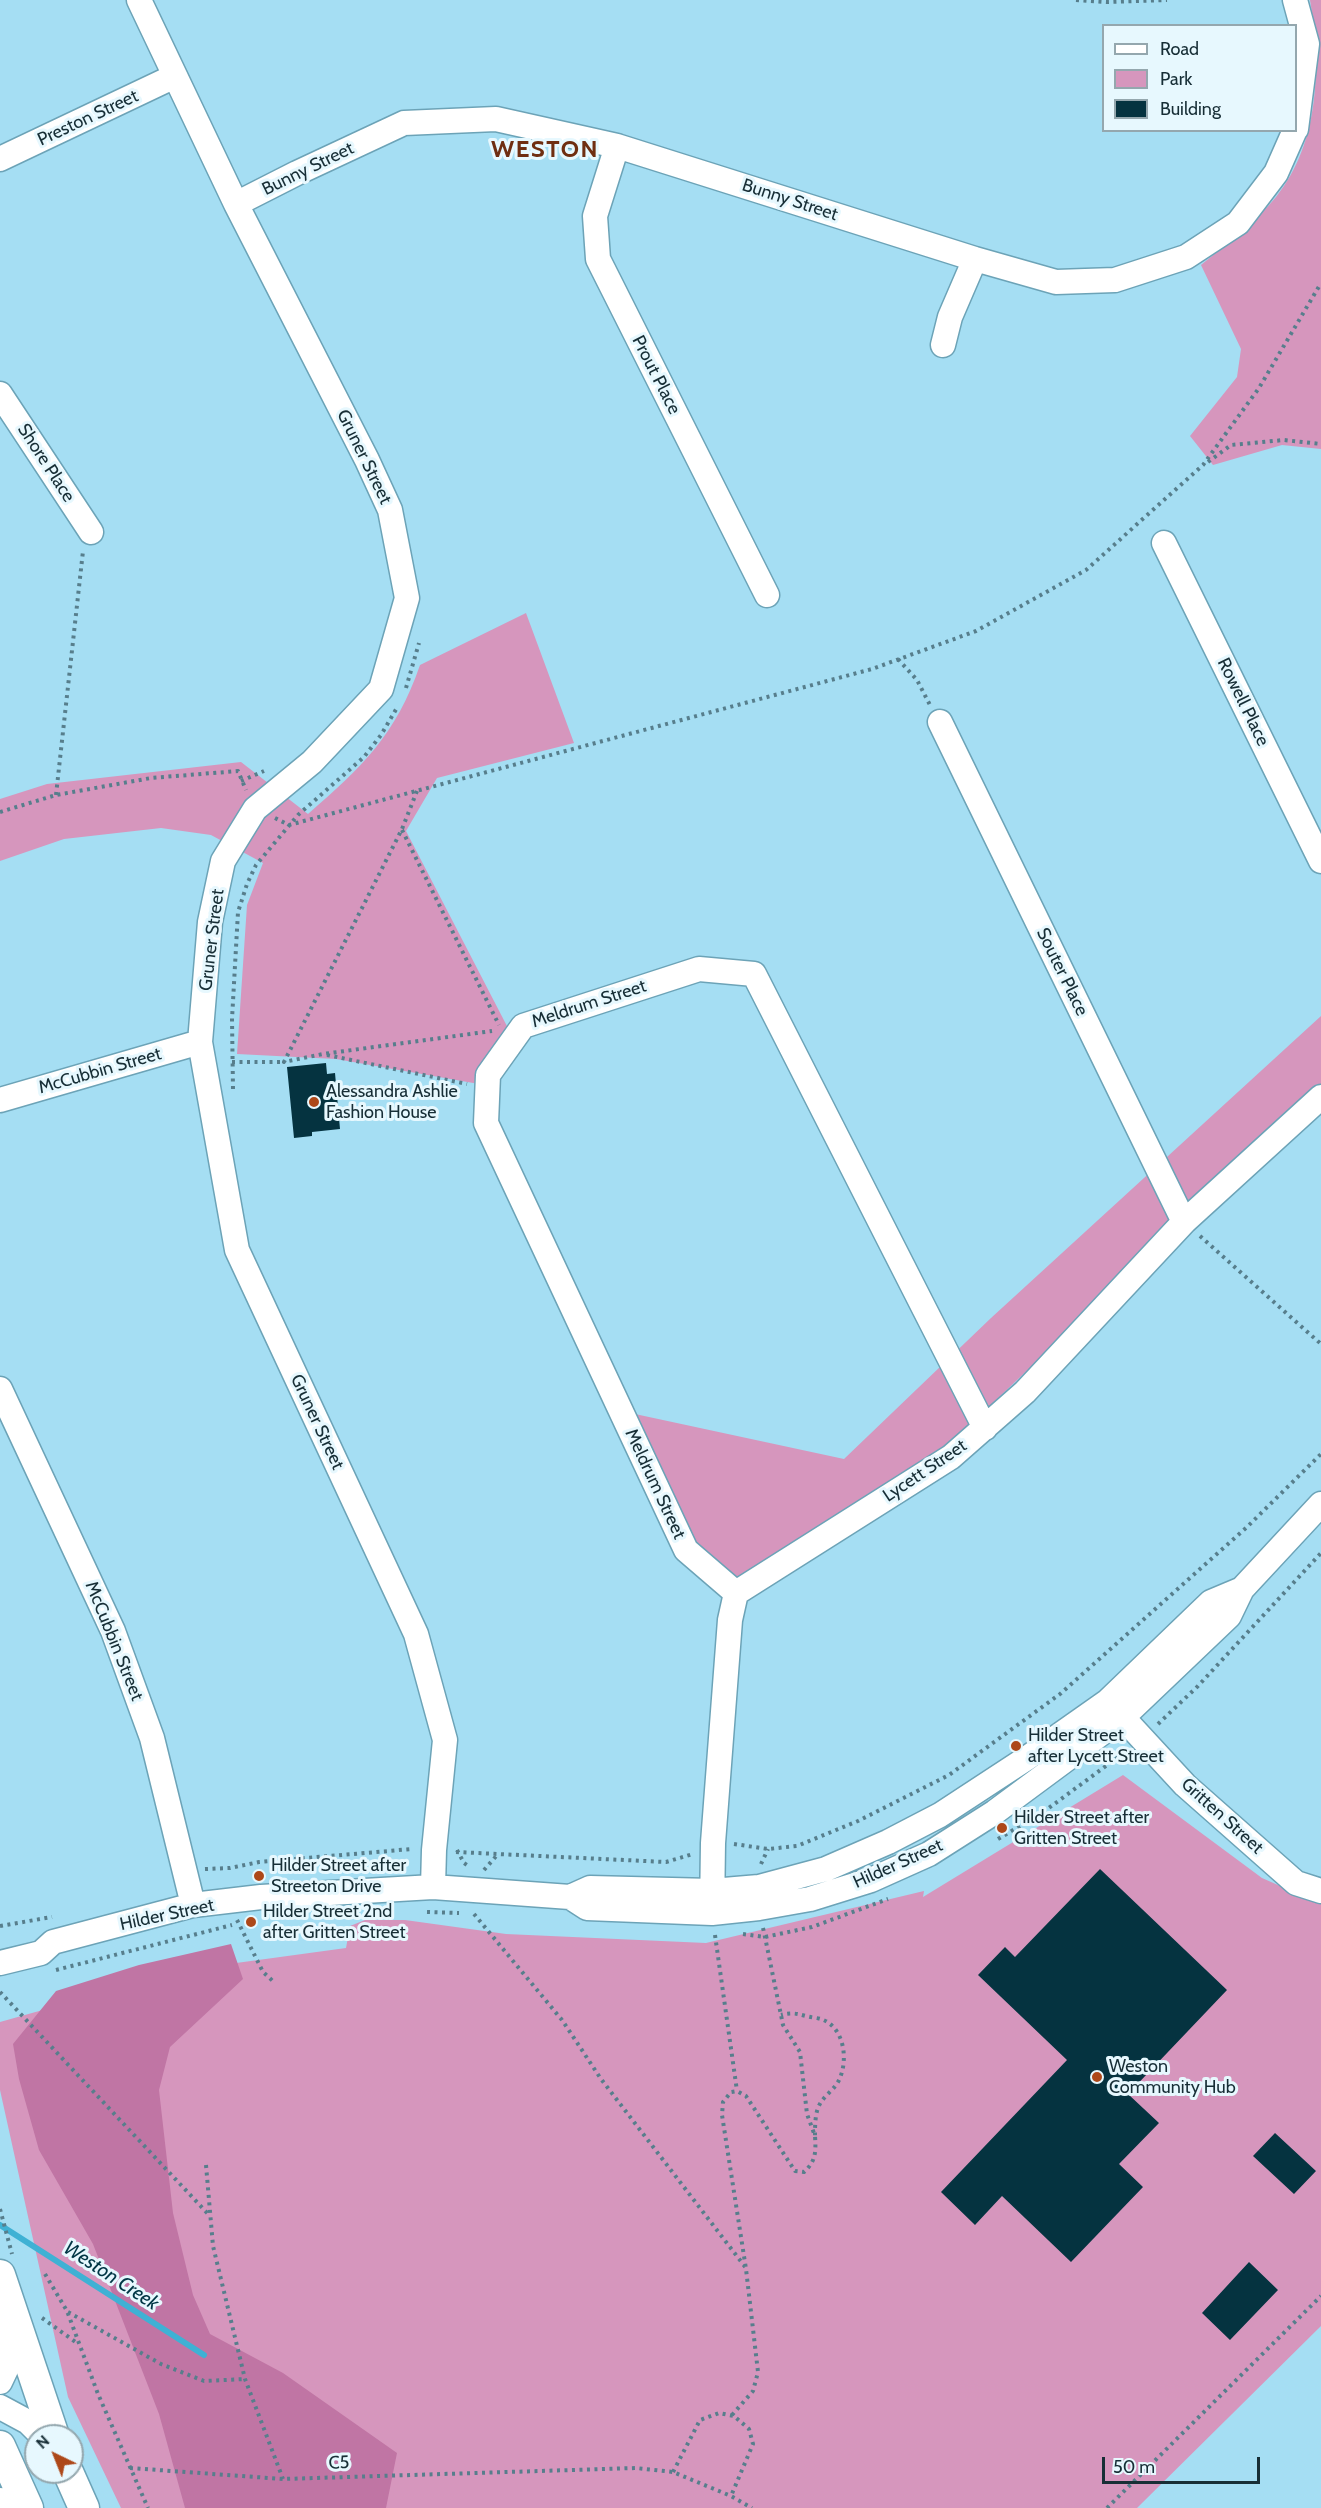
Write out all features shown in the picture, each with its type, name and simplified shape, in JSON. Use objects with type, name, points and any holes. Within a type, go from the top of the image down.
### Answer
[{"type":"main road","points":[[4,2287],[50,2424]]},
{"type":"main road","points":[[0,2446],[28,2508]]},
{"type":"main road","points":[[73,2484],[84,2508]]},
{"type":"main road","points":[[0,2503],[2,2508]]},
{"type":"street","name":"Gruner Street","points":[[139,0],[236,204],[368,460],[390,510],[407,598],[381,689],[312,762],[255,809],[223,861],[210,922],[200,1042],[237,1250],[416,1634],[445,1740],[446,1851],[433,1887]]},
{"type":"street","name":"Bunny Street","points":[[1295,0],[1307,44],[1297,116]]},
{"type":"street","name":"Preston Street","points":[[0,159],[175,76]]},
{"type":"street","name":"Bunny Street","points":[[236,204],[297,172],[404,123],[496,119],[617,146],[975,259],[1056,282],[1114,280],[1186,257],[1238,223],[1276,173],[1294,132]]},
{"type":"street","name":"Prout Place","points":[[617,146],[595,216],[598,259],[767,596]]},
{"type":"street","points":[[943,345],[950,317],[975,259]]},
{"type":"street","name":"Shore Place","points":[[0,394],[91,532]]},
{"type":"street","name":"Rowell Place","points":[[1164,543],[1321,861]]},
{"type":"street","name":"Souter Place","points":[[940,722],[1184,1222]]},
{"type":"street","name":"Meldrum Street","points":[[736,1593],[686,1550],[486,1123],[488,1075],[523,1026],[699,969],[754,974],[985,1428]]},
{"type":"street","name":"McCubbin Street","points":[[0,1100],[200,1042]]},
{"type":"street","name":"Lycett Street","points":[[736,1593],[951,1457],[1025,1392],[1184,1222],[1321,1097]]},
{"type":"street","name":"McCubbin Street","points":[[0,1389],[113,1631],[152,1738],[193,1905]]},
{"type":"street","name":"Hilder Street","points":[[0,1963],[41,1953],[53,1942],[193,1905],[241,1915],[261,1897],[433,1887],[570,1897],[587,1908],[716,1912],[759,1897],[888,1842],[930,1820],[1028,1758],[1115,1709],[1211,1602],[1242,1589],[1321,1504]]},
{"type":"street","points":[[716,1912],[713,1843],[730,1620],[736,1593]]},
{"type":"street","name":"Gritten Street","points":[[1115,1709],[1185,1785],[1296,1883],[1321,1891]]},
{"type":"street","name":"Hilder Street","points":[[0,1945],[41,1937],[53,1942]]},
{"type":"street","points":[[0,2382],[10,2361],[4,2287]]},
{"type":"street","points":[[0,2407],[30,2424]]},
{"type":"path","points":[[1076,0],[1107,2],[1167,0]]},
{"type":"path","points":[[1203,465],[1259,388],[1321,283]]},
{"type":"path","points":[[0,812],[56,795],[152,778],[238,771],[255,809],[290,825],[872,669],[976,631],[1086,570],[1203,465],[1231,446],[1284,440],[1321,444]]},
{"type":"path","points":[[56,795],[83,552],[91,532]]},
{"type":"path","points":[[233,1094],[232,1019],[238,912],[247,884],[256,865],[298,815],[364,757],[381,735],[411,678],[419,636]]},
{"type":"path","points":[[898,659],[916,680],[940,722]]},
{"type":"path","points":[[241,781],[268,770]]},
{"type":"path","points":[[284,1062],[402,830],[417,791]]},
{"type":"path","points":[[232,1062],[284,1062],[323,1054],[501,1030],[402,830]]},
{"type":"path","points":[[323,1054],[488,1089]]},
{"type":"path","points":[[1184,1222],[1321,1344]]},
{"type":"path","points":[[184,1870],[230,1868],[259,1862],[405,1849],[666,1862],[697,1852],[713,1843],[768,1849],[797,1846],[858,1821],[949,1775],[1060,1694],[1246,1528],[1321,1454]]},
{"type":"path","points":[[446,1851],[458,1840]]},
{"type":"path","points":[[768,1849],[760,1866],[759,1897],[765,1937],[783,2025],[800,2052],[807,2114],[815,2136]]},
{"type":"path","points":[[446,1851],[483,1872],[498,1854]]},
{"type":"path","points":[[420,1911],[486,1915]]},
{"type":"path","points":[[716,1912],[714,1931],[737,2091]]},
{"type":"path","points":[[474,1914],[562,2020],[601,2079],[746,2269]]},
{"type":"path","points":[[45,1972],[241,1915],[263,1972],[275,1983]]},
{"type":"path","points":[[0,1926],[56,1917]]},
{"type":"path","points":[[734,1932],[765,1937]]},
{"type":"path","points":[[0,1992],[210,2216]]},
{"type":"path","points":[[737,2091],[746,2096],[795,2171],[804,2172],[813,2163],[816,2151],[815,2136],[819,2104],[837,2085],[844,2056],[841,2040],[833,2026],[824,2019],[796,2012],[781,2014]]},
{"type":"path","points":[[732,2415],[753,2391],[758,2372],[746,2269],[722,2115],[723,2102],[727,2096],[737,2091]]},
{"type":"path","points":[[206,2165],[213,2246],[246,2379],[283,2479]]},
{"type":"path","points":[[0,2209],[10,2244]]},
{"type":"path","points":[[45,2274],[67,2311],[98,2394],[148,2508]]},
{"type":"path","points":[[1107,2508],[1321,2296]]},
{"type":"path","points":[[67,2311],[161,2364],[204,2381],[246,2379]]},
{"type":"path","points":[[673,2472],[700,2420],[719,2413],[732,2415],[746,2425],[753,2444],[731,2496]]},
{"type":"path","name":"C5","points":[[130,2468],[283,2479],[636,2468],[673,2472],[731,2496],[752,2508]]},
{"type":"green space","points":[[1310,0],[1321,0],[1321,449],[1282,445],[1213,465],[1190,436],[1237,377],[1241,349],[1201,265],[1268,207],[1291,175],[1301,152],[1314,103],[1316,77],[1314,25]]},
{"type":"green space","points":[[526,613],[574,743],[437,778],[406,831],[509,1030],[479,1084],[336,1059],[237,1054],[247,905],[263,863],[211,835],[161,828],[64,839],[0,861],[0,799],[47,784],[241,762],[308,814],[361,765],[388,731],[411,690],[420,665]]},
{"type":"green space","points":[[1321,1016],[1321,1091],[954,1440],[735,1587],[694,1541],[635,1414],[844,1459],[991,1318]]},
{"type":"green space","points":[[1123,1775],[1262,1878],[1321,1904],[1321,2326],[1137,2508],[121,2508],[84,2431],[84,2424],[81,2424],[68,2397],[0,2090],[0,2022],[185,1970],[346,1948],[350,1926],[365,1920],[405,1920],[506,1934],[706,1943],[924,1891],[923,1897]]},
{"type":"shaded area","points":[[231,1944],[243,1979],[170,2047],[159,2090],[173,2213],[193,2295],[210,2334],[283,2373],[397,2453],[386,2508],[185,2508],[159,2414],[93,2244],[39,2150],[19,2079],[13,2044],[56,1991],[139,1965]]},
{"type":"building","name":"Alessandra Ashlie Fashion House","points":[[326,1063],[327,1074],[335,1073],[340,1129],[312,1132],[312,1136],[294,1138],[287,1067]]},
{"type":"building","name":"Weston Community Hub","points":[[1100,1869],[1227,1990],[1128,2094],[1159,2123],[1119,2164],[1143,2187],[1071,2262],[1002,2196],[975,2225],[941,2192],[1067,2060],[978,1975],[1005,1947],[1015,1957]]},
{"type":"building","points":[[1275,2133],[1316,2171],[1294,2194],[1253,2156]]},
{"type":"building","points":[[1249,2262],[1278,2290],[1230,2340],[1202,2313]]},
{"type":"waterway","name":"Weston Creek","points":[[0,2225],[204,2355]]},
{"type":"place","name":"Alessandra Ashlie Fashion House","points":[[314,1102]]},
{"type":"place","name":"Hilder Street after Lycett Street","points":[[1016,1746]]},
{"type":"place","name":"Hilder Street after Gritten Street","points":[[1002,1828]]},
{"type":"place","name":"Hilder Street after Streeton Drive","points":[[259,1876]]},
{"type":"place","name":"Hilder Street 2nd after Gritten Street","points":[[251,1922]]},
{"type":"place","name":"Weston Community Hub","points":[[1097,2077]]},
{"type":"district","name":"WESTON","points":[[545,150]]}]
